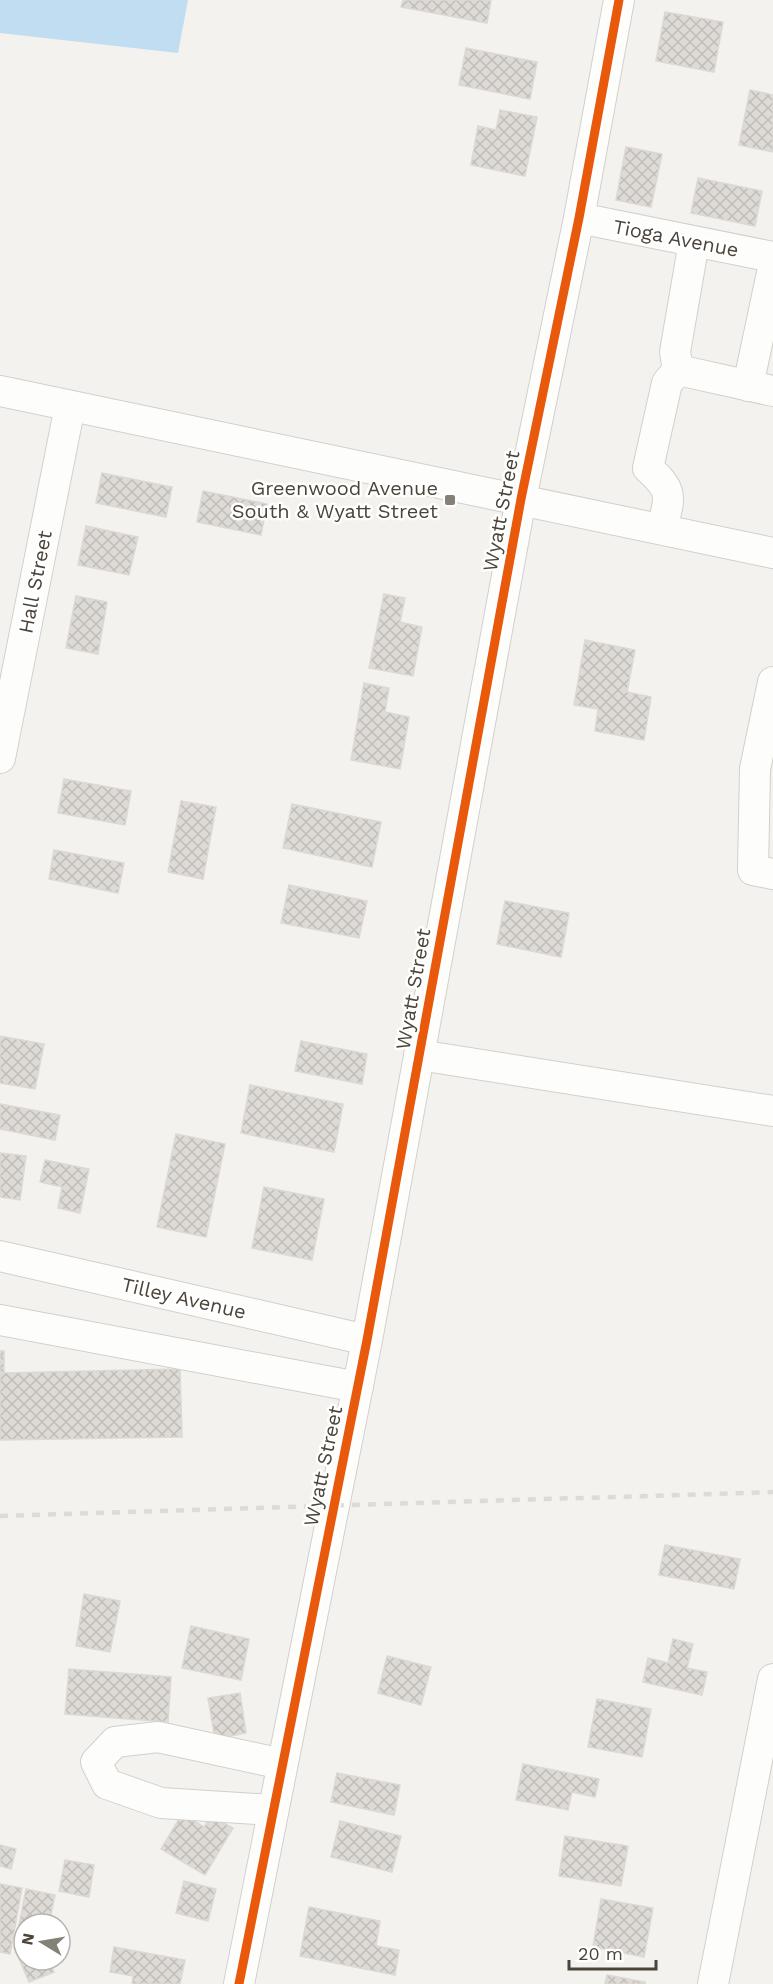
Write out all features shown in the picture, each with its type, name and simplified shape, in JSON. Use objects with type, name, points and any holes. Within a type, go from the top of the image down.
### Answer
[{"type":"street","name":"Wyatt Street","points":[[239,1984],[367,1340],[521,499],[579,218],[619,0]]},
{"type":"street","name":"Tioga Avenue","points":[[579,218],[773,257]]},
{"type":"street","points":[[662,530],[669,501],[665,484],[648,468],[667,383],[678,370],[675,352],[694,242]]},
{"type":"street","points":[[678,370],[760,388],[773,268]]},
{"type":"street","points":[[0,392],[773,553]]},
{"type":"street","name":"Hall Street","points":[[0,758],[70,406]]},
{"type":"street","points":[[773,682],[755,769],[753,870],[773,874]]},
{"type":"street","points":[[419,1055],[773,1111]]},
{"type":"street","name":"Tilley Avenue","points":[[0,1256],[367,1340]]},
{"type":"street","points":[[0,1320],[358,1386]]},
{"type":"street","points":[[713,1984],[773,1679]]},
{"type":"street","points":[[273,1810],[160,1803],[107,1784],[96,1762],[115,1742],[158,1737],[282,1764]]},
{"type":"water","points":[[0,0],[188,0],[178,53],[0,33]]},
{"type":"building","points":[[403,0],[491,0],[487,23],[401,7]]},
{"type":"building","points":[[665,12],[723,22],[714,72],[656,61]]},
{"type":"building","points":[[466,48],[537,62],[530,99],[459,85]]},
{"type":"building","points":[[750,90],[773,95],[773,152],[739,145]]},
{"type":"building","points":[[500,110],[537,117],[525,176],[471,165],[478,126],[496,130]]},
{"type":"building","points":[[626,147],[662,154],[651,207],[616,200]]},
{"type":"building","points":[[698,178],[762,191],[755,226],[691,213]]},
{"type":"building","points":[[102,473],[172,487],[166,517],[96,503]]},
{"type":"building","points":[[203,491],[267,504],[261,535],[197,522]]},
{"type":"building","points":[[86,526],[138,537],[129,575],[78,565]]},
{"type":"building","points":[[384,594],[405,598],[400,622],[422,627],[413,676],[369,668]]},
{"type":"building","points":[[76,596],[107,602],[98,654],[66,648]]},
{"type":"building","points":[[585,640],[635,650],[627,692],[651,697],[644,740],[595,731],[598,709],[574,705]]},
{"type":"building","points":[[364,683],[389,688],[385,712],[409,717],[400,769],[351,760]]},
{"type":"building","points":[[64,779],[131,791],[125,825],[58,813]]},
{"type":"building","points":[[181,801],[216,807],[203,879],[168,872]]},
{"type":"building","points":[[292,804],[381,822],[372,867],[283,848]]},
{"type":"building","points":[[54,850],[124,863],[118,893],[49,879]]},
{"type":"building","points":[[289,885],[367,901],[359,938],[281,923]]},
{"type":"building","points":[[505,901],[569,913],[561,957],[497,944]]},
{"type":"building","points":[[0,1036],[44,1044],[35,1089],[0,1083]]},
{"type":"building","points":[[301,1041],[367,1054],[362,1084],[295,1071]]},
{"type":"building","points":[[250,1085],[343,1104],[334,1152],[241,1133]]},
{"type":"building","points":[[0,1104],[60,1115],[55,1140],[0,1129]]},
{"type":"building","points":[[176,1134],[225,1144],[206,1237],[157,1227]]},
{"type":"building","points":[[0,1153],[26,1156],[20,1200],[0,1197]]},
{"type":"building","points":[[45,1160],[89,1169],[80,1213],[58,1208],[62,1187],[40,1182]]},
{"type":"building","points":[[264,1187],[324,1199],[312,1260],[252,1248]]},
{"type":"building","points":[[0,1351],[4,1351],[4,1373],[180,1369],[182,1437],[0,1440]]},
{"type":"building","points":[[665,1545],[740,1559],[734,1589],[659,1575]]},
{"type":"building","points":[[84,1594],[120,1601],[110,1652],[76,1646]]},
{"type":"building","points":[[191,1626],[249,1639],[241,1680],[182,1668]]},
{"type":"building","points":[[673,1639],[693,1644],[687,1668],[707,1672],[702,1695],[643,1682],[648,1658],[668,1663]]},
{"type":"building","points":[[387,1656],[431,1667],[421,1705],[378,1693]]},
{"type":"building","points":[[69,1669],[171,1677],[168,1722],[65,1714]]},
{"type":"building","points":[[240,1693],[246,1733],[215,1739],[208,1698]]},
{"type":"building","points":[[597,1699],[651,1709],[642,1757],[588,1747]]},
{"type":"building","points":[[523,1764],[599,1779],[595,1797],[572,1792],[568,1810],[516,1800]]},
{"type":"building","points":[[337,1773],[400,1785],[394,1815],[331,1802]]},
{"type":"building","points":[[182,1814],[204,1827],[211,1816],[233,1828],[205,1875],[161,1849]]},
{"type":"building","points":[[340,1821],[401,1836],[392,1872],[331,1857]]},
{"type":"building","points":[[565,1836],[628,1846],[621,1886],[559,1876]]},
{"type":"building","points":[[0,1845],[16,1849],[11,1869],[0,1866]]},
{"type":"building","points":[[65,1860],[94,1865],[89,1897],[59,1891]]},
{"type":"building","points":[[184,1881],[216,1889],[208,1921],[176,1913]]},
{"type":"building","points":[[0,1884],[22,1888],[18,1912],[12,1912],[10,1954],[0,1952]]},
{"type":"building","points":[[26,1889],[55,1895],[51,1912],[22,1912]]},
{"type":"building","points":[[601,1899],[653,1908],[644,1957],[593,1947]]},
{"type":"building","points":[[309,1907],[380,1921],[376,1946],[399,1950],[395,1975],[300,1956]]},
{"type":"building","points":[[114,1947],[185,1960],[180,1984],[132,1984],[133,1976],[110,1972]]},
{"type":"building","points":[[25,1972],[54,1972],[29,1982]]},
{"type":"building","points":[[607,1975],[645,1982],[645,1984],[605,1984]]},
{"type":"railway","points":[[0,1516],[773,1492]]},
{"type":"cycle path","points":[[239,1984],[367,1340],[521,499],[579,218],[619,0]]},
{"type":"place","name":"Greenwood Avenue South & Wyatt Street","points":[[450,500]]}]
